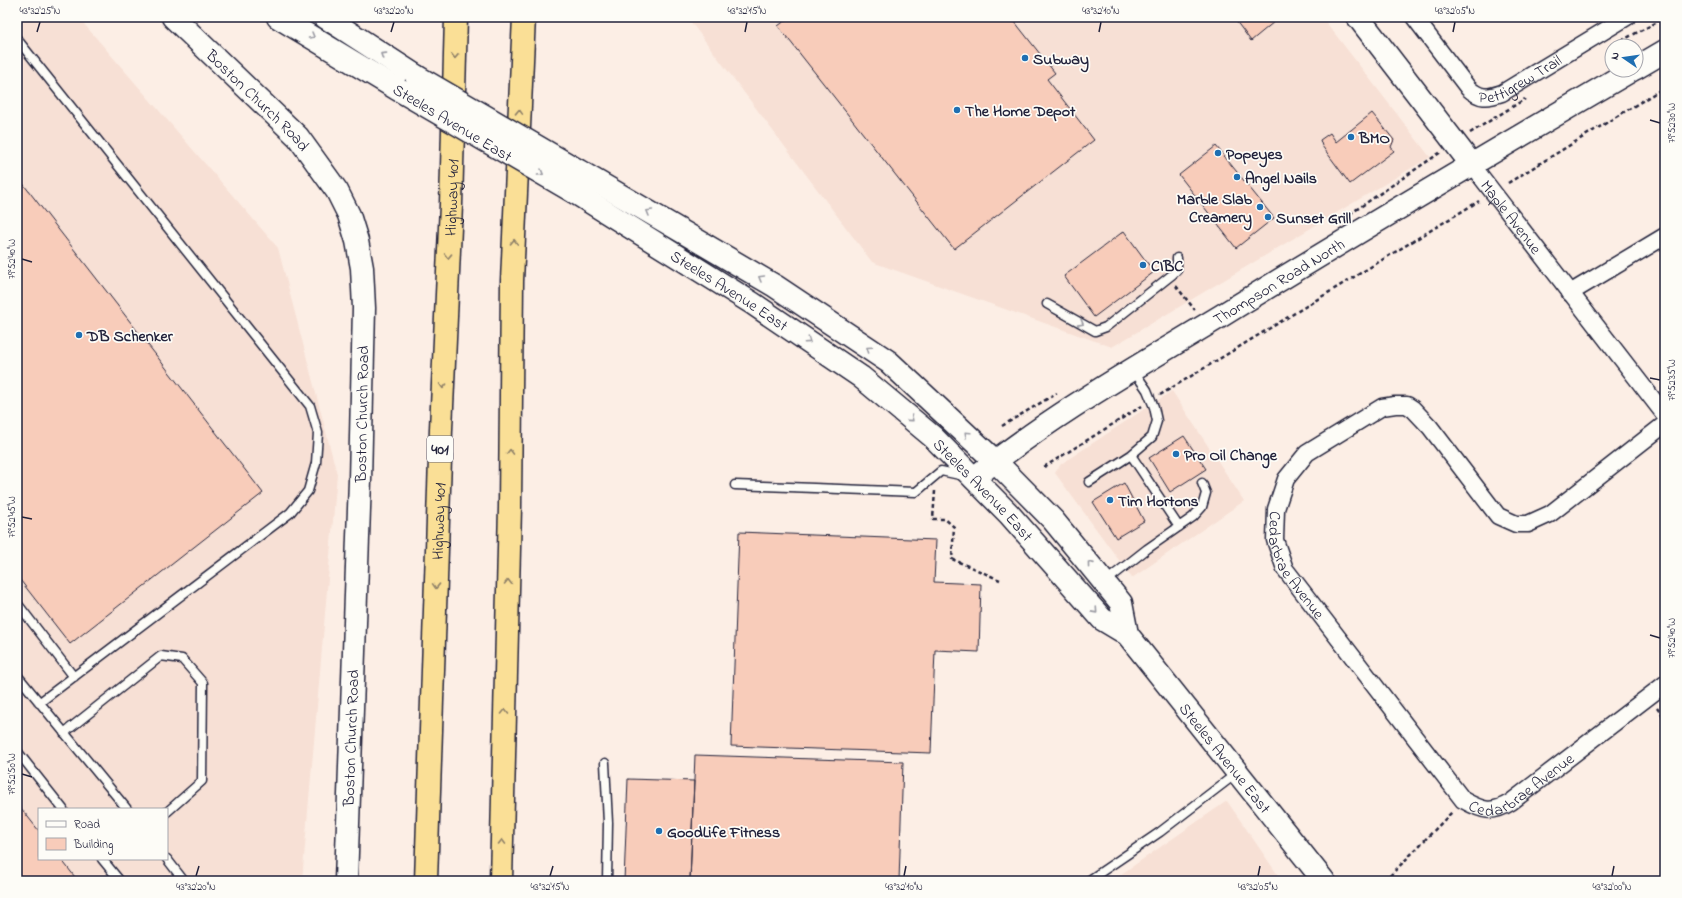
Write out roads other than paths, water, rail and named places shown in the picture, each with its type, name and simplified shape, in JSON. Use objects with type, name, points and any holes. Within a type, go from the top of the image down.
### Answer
[{"type":"highway","name":"Highway 401","points":[[426,881],[441,429],[451,205],[456,17]]},
{"type":"highway","points":[[501,881],[510,507],[512,281],[524,17]]},
{"type":"main road","name":"Boston Church Road","points":[[173,17],[298,137],[337,191],[349,215],[357,241],[362,268],[364,308],[360,480],[346,881]]},
{"type":"main road","name":"Steeles Avenue East","points":[[278,17],[399,90],[574,192],[752,303],[861,377],[933,438],[974,478],[1009,514],[1102,619],[1127,634],[1324,881]]},
{"type":"main road","name":"Steeles Avenue East","points":[[324,17],[416,76],[775,286],[888,362],[996,461],[1054,520],[1121,603],[1127,634]]},
{"type":"main road","name":"Maple Avenue","points":[[1358,17],[1472,165]]},
{"type":"main road","points":[[1644,63],[1665,50]]},
{"type":"main road","name":"Thompson Road North","points":[[974,478],[1085,398],[1619,78]]},
{"type":"street","name":"Pettigrew Trail","points":[[1414,17],[1468,88],[1476,95],[1486,97],[1502,93],[1627,17]]},
{"type":"street","name":"Maple Avenue","points":[[1472,165],[1665,415]]},
{"type":"street","points":[[1570,293],[1665,236]]},
{"type":"street","name":"Cedarbrae Avenue","points":[[1665,424],[1550,514],[1528,524],[1516,524],[1498,516],[1430,427],[1413,409],[1407,405],[1382,407],[1307,453],[1286,479],[1276,509],[1275,540],[1285,569],[1464,800],[1477,808],[1490,810],[1500,808],[1579,751],[1665,684]]},
{"type":"lane","points":[[17,38],[310,406],[318,433],[316,463],[308,490],[290,513],[39,703]]},
{"type":"lane","points":[[1047,304],[1095,331],[1106,327],[1169,278],[1177,270],[1177,258]]},
{"type":"lane","points":[[1089,482],[1131,455],[1152,437],[1157,421],[1147,390],[1133,369]]},
{"type":"lane","points":[[1131,455],[1179,527]]},
{"type":"lane","points":[[735,485],[916,492],[941,471],[974,478]]},
{"type":"lane","points":[[1104,582],[1193,517],[1202,507],[1206,493],[1202,483]]},
{"type":"lane","points":[[17,603],[74,677]]},
{"type":"lane","points":[[64,732],[161,656],[182,659],[203,683],[202,781],[168,811]]},
{"type":"lane","points":[[17,675],[126,808]]},
{"type":"lane","points":[[17,751],[62,808]]},
{"type":"lane","points":[[605,763],[608,823],[607,881]]},
{"type":"lane","points":[[1088,881],[1160,832],[1238,773]]},
{"type":"lane","points":[[103,860],[120,881]]},
{"type":"lane","points":[[168,860],[184,881]]},
{"type":"place","name":"Subway","points":[[1025,58]]},
{"type":"place","name":"The Home Depot","points":[[957,110]]},
{"type":"place","name":"BMO","points":[[1351,137]]},
{"type":"place","name":"Popeyes","points":[[1218,153]]},
{"type":"place","name":"Angel Nails","points":[[1237,177]]},
{"type":"place","name":"Marble Slab Creamery","points":[[1260,207]]},
{"type":"place","name":"Sunset Grill","points":[[1268,217]]},
{"type":"place","name":"CIBC","points":[[1143,265]]},
{"type":"place","name":"DB Schenker","points":[[79,335]]},
{"type":"place","name":"Pro Oil Change","points":[[1176,454]]},
{"type":"place","name":"Tim Hortons","points":[[1110,500]]},
{"type":"place","name":"GoodLife Fitness","points":[[659,831]]}]
